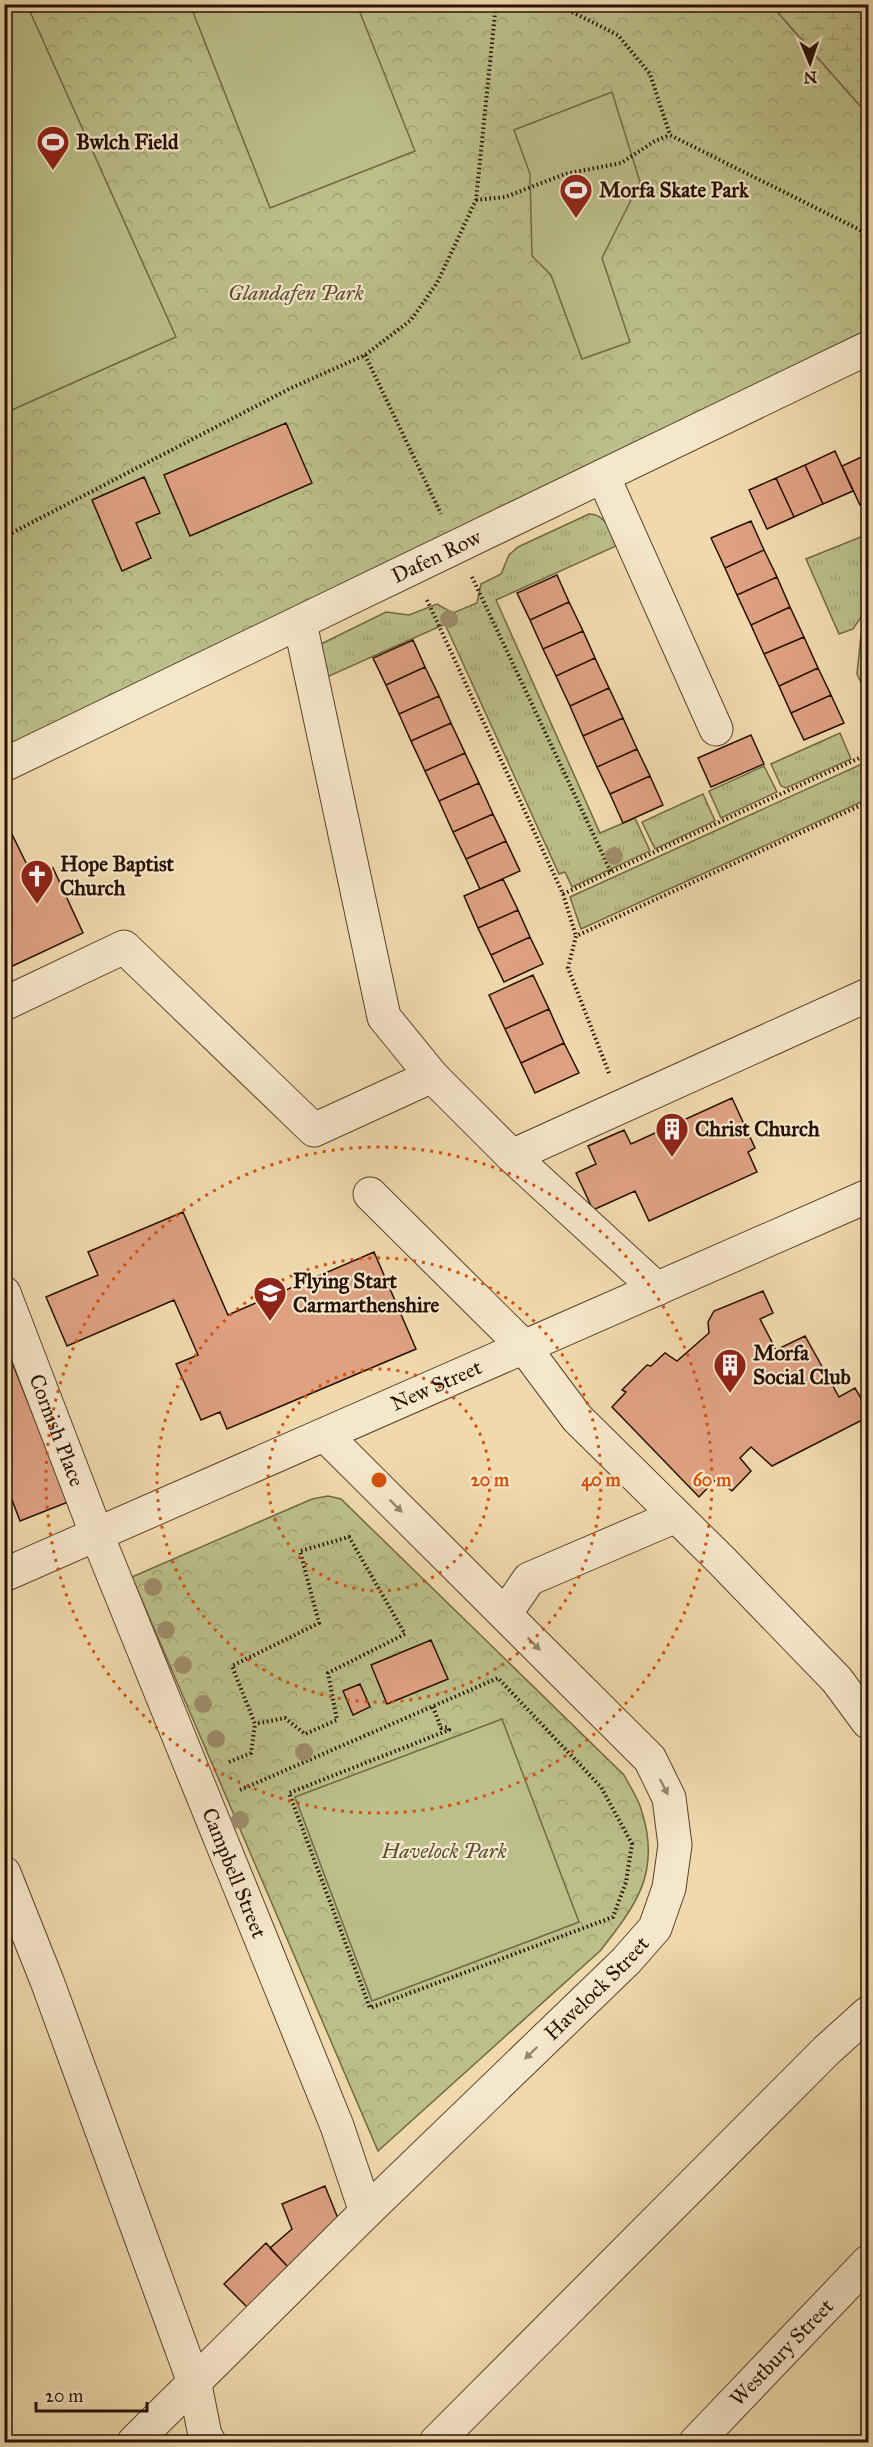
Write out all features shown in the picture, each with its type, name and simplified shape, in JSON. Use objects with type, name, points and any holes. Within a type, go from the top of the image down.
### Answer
[{"type":"street","name":"Dafen Row","points":[[4,765],[868,348]]},
{"type":"street","points":[[603,476],[716,729]]},
{"type":"street","points":[[300,623],[384,1017],[432,1076],[512,1156],[657,1289]]},
{"type":"street","points":[[4,1004],[124,947],[314,1130],[432,1076]]},
{"type":"street","points":[[512,1156],[868,995]]},
{"type":"street","points":[[370,1194],[524,1347],[577,1418],[837,1680],[868,1722]]},
{"type":"street","name":"New Street","points":[[4,1575],[868,1196]]},
{"type":"street","name":"Cornish Place","points":[[4,1293],[97,1535]]},
{"type":"street","name":"Havelock Street","points":[[134,2442],[195,2385],[366,2212],[626,1961],[655,1928],[669,1888],[675,1845],[669,1798],[650,1759],[325,1435]]},
{"type":"street","points":[[505,1614],[529,1579],[676,1516]]},
{"type":"street","name":"Campbell Street","points":[[97,1535],[337,2126],[366,2212]]},
{"type":"street","points":[[4,1873],[47,1981],[195,2385],[205,2436],[209,2442]]},
{"type":"street","points":[[436,2442],[827,2050],[868,2013]]},
{"type":"street","name":"Westbury Street","points":[[696,2442],[868,2262]]},
{"type":"path","points":[[4,537],[291,388],[365,355],[411,320],[437,283],[476,200],[496,4]]},
{"type":"path","points":[[556,4],[618,35],[650,74],[670,135],[868,234]]},
{"type":"path","points":[[476,200],[505,197],[565,174],[621,163],[655,141],[670,135]]},
{"type":"path","points":[[365,355],[611,872]]},
{"type":"path","points":[[413,568],[563,894],[576,936],[568,968],[622,1107]]},
{"type":"path","points":[[563,894],[868,754]]},
{"type":"path","points":[[576,936],[868,802]]},
{"type":"path","points":[[201,1792],[251,1753],[255,1724],[232,1666],[319,1623],[300,1551],[349,1537],[405,1634],[328,1673],[337,1720],[305,1734],[285,1718],[255,1724]]},
{"type":"path","points":[[201,1792],[433,1707],[498,1678],[601,1787],[632,1844],[626,1882],[613,1917],[370,2008],[289,1793],[449,1730],[448,1727],[441,1728],[433,1707]]},
{"type":"green space","name":"Bwlch Field","points":[[4,5],[27,5],[176,337],[5,413]]},
{"type":"green space","name":"Glandafen Park","points":[[5,5],[771,5],[868,115],[868,337],[5,753]]},
{"type":"green space","points":[[197,5],[357,5],[415,151],[270,208],[191,7]]},
{"type":"green space","points":[[771,5],[868,5],[868,115]]},
{"type":"green space","name":"Morfa Skate Park","points":[[612,92],[640,182],[602,258],[630,342],[582,359],[551,275],[532,256],[530,174],[514,130]]},
{"type":"green space","points":[[589,514],[600,517],[604,521],[616,546],[496,600],[600,833],[635,818],[650,851],[572,887],[565,872],[559,874],[445,624],[327,677],[319,645],[386,612],[409,615],[437,604],[453,613],[477,603],[481,584],[501,574],[509,555],[518,547]]},
{"type":"green space","points":[[868,534],[868,607],[853,629],[839,634],[806,559]]},
{"type":"green space","points":[[868,631],[868,693],[866,694],[857,674],[861,635]]},
{"type":"green space","points":[[840,733],[851,759],[786,788],[781,786],[771,764]]},
{"type":"green space","points":[[864,763],[868,774],[868,799],[581,929],[570,897]]},
{"type":"green space","points":[[764,766],[777,792],[721,818],[709,791]]},
{"type":"green space","points":[[703,794],[715,821],[655,849],[642,822]]},
{"type":"green space","name":"Havelock Park","points":[[328,1496],[341,1499],[624,1775],[639,1802],[649,1853],[647,1871],[634,1903],[600,1951],[378,2151],[132,1577],[312,1499]]},
{"type":"green space","points":[[502,1719],[579,1922],[372,2001],[295,1797]]},
{"type":"building","points":[[286,423],[312,483],[190,536],[164,475]]},
{"type":"building","points":[[835,451],[853,491],[823,504],[805,465]]},
{"type":"building","points":[[868,454],[868,502],[860,505],[842,466]]},
{"type":"building","points":[[805,465],[823,504],[794,517],[776,478]]},
{"type":"building","points":[[144,477],[160,513],[136,523],[151,558],[122,571],[92,500]]},
{"type":"building","points":[[776,478],[794,517],[767,529],[749,490]]},
{"type":"building","points":[[751,521],[764,550],[725,568],[711,538]]},
{"type":"building","points":[[764,550],[777,577],[737,595],[725,568]]},
{"type":"building","points":[[557,575],[569,602],[530,620],[517,593]]},
{"type":"building","points":[[777,577],[790,607],[751,625],[737,595]]},
{"type":"building","points":[[569,602],[583,631],[543,649],[530,620]]},
{"type":"building","points":[[790,607],[804,637],[764,654],[751,625]]},
{"type":"building","points":[[583,631],[595,658],[556,676],[543,649]]},
{"type":"building","points":[[804,637],[818,668],[779,686],[764,654]]},
{"type":"building","points":[[413,640],[425,667],[386,685],[373,658]]},
{"type":"building","points":[[595,658],[609,688],[570,706],[556,676]]},
{"type":"building","points":[[425,667],[439,696],[399,714],[386,685]]},
{"type":"building","points":[[818,668],[831,695],[791,713],[779,686]]},
{"type":"building","points":[[609,688],[623,718],[583,736],[570,706]]},
{"type":"building","points":[[831,695],[844,723],[804,740],[791,713]]},
{"type":"building","points":[[439,696],[451,723],[411,741],[399,714]]},
{"type":"building","points":[[623,718],[637,749],[597,767],[583,736]]},
{"type":"building","points":[[451,723],[465,753],[425,771],[411,741]]},
{"type":"building","points":[[751,735],[764,764],[711,787],[698,758]]},
{"type":"building","points":[[637,749],[650,776],[610,794],[597,767]]},
{"type":"building","points":[[465,753],[479,783],[439,801],[425,771]]},
{"type":"building","points":[[650,776],[663,805],[623,823],[610,794]]},
{"type":"building","points":[[479,783],[493,814],[453,832],[439,801]]},
{"type":"building","points":[[493,814],[506,841],[466,859],[453,832]]},
{"type":"building","name":"Hope Baptist Church","points":[[4,818],[33,877],[53,868],[83,933],[4,970]]},
{"type":"building","points":[[506,841],[520,871],[480,889],[466,859]]},
{"type":"building","points":[[503,879],[518,910],[478,928],[464,896]]},
{"type":"building","points":[[518,910],[530,937],[491,955],[478,928]]},
{"type":"building","points":[[530,937],[543,964],[504,982],[491,955]]},
{"type":"building","points":[[533,975],[549,1009],[505,1029],[489,995]]},
{"type":"building","points":[[549,1009],[564,1043],[521,1063],[505,1029]]},
{"type":"building","points":[[564,1043],[579,1073],[535,1093],[521,1063]]},
{"type":"building","name":"Christ Church","points":[[732,1098],[755,1148],[748,1152],[757,1172],[649,1221],[635,1191],[593,1210],[576,1173],[596,1164],[588,1146],[624,1130],[631,1144]]},
{"type":"building","points":[[183,1212],[228,1315],[374,1252],[416,1349],[227,1429],[220,1412],[201,1420],[176,1364],[198,1355],[174,1300],[67,1346],[46,1297],[98,1275],[88,1252]]},
{"type":"building","name":"Morfa Social Club","points":[[763,1291],[773,1313],[760,1319],[776,1350],[805,1336],[839,1397],[855,1388],[868,1410],[868,1417],[772,1466],[751,1447],[740,1458],[751,1471],[732,1491],[717,1478],[699,1497],[612,1407],[626,1392],[622,1390],[647,1365],[651,1366],[665,1353],[677,1361],[709,1333],[708,1322],[714,1311]]},
{"type":"building","points":[[4,1342],[68,1502],[20,1521],[4,1479]]},
{"type":"building","points":[[431,1640],[448,1679],[387,1704],[371,1665]]},
{"type":"building","points":[[360,1684],[370,1707],[353,1715],[343,1691]]},
{"type":"building","points":[[325,2186],[339,2221],[288,2267],[270,2248],[292,2229],[282,2204]]},
{"type":"building","points":[[266,2243],[288,2267],[247,2307],[224,2284]]},
{"type":"place","name":"Bwlch Field","points":[[53,171]]},
{"type":"place","name":"Morfa Skate Park","points":[[576,219]]},
{"type":"place","name":"Hope Baptist Church","points":[[37,905]]},
{"type":"place","name":"Christ Church","points":[[672,1158]]},
{"type":"place","name":"Flying Start Carmarthenshire","points":[[270,1322]]},
{"type":"place","name":"Morfa Social Club","points":[[730,1394]]}]
